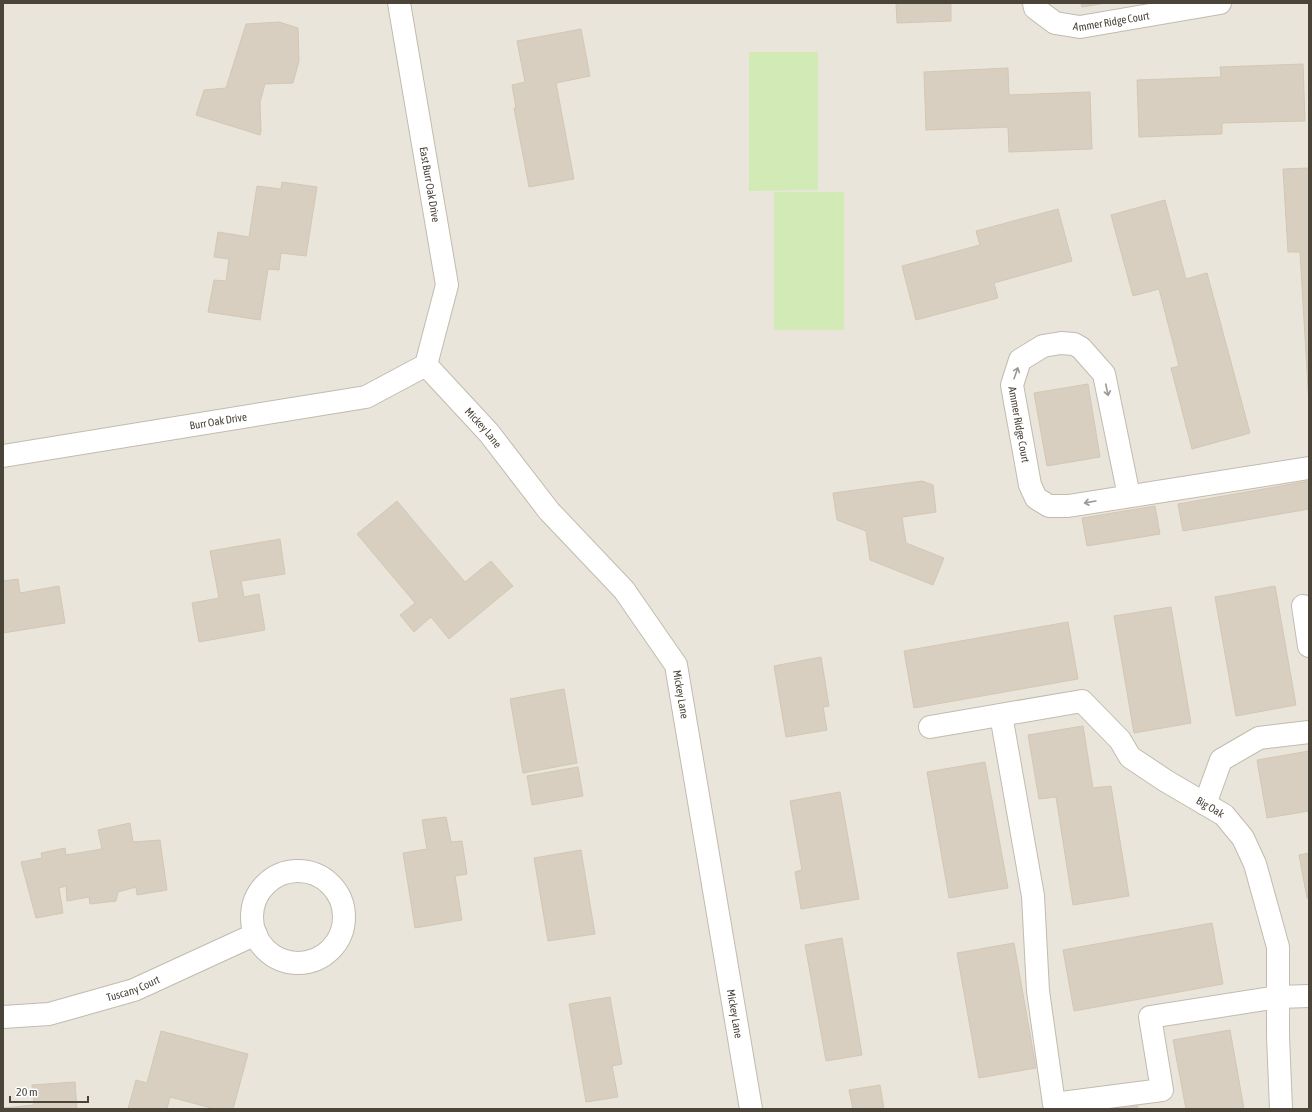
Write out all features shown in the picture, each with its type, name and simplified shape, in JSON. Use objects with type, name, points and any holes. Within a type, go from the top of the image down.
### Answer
[{"type":"street","name":"East Burr Oak Drive","points":[[398,3],[447,285],[426,365]]},
{"type":"street","name":"Ammer Ridge Court","points":[[1034,3],[1035,8],[1055,23],[1080,27],[1220,3]]},
{"type":"street","name":"Ammer Ridge Court","points":[[1129,496],[1104,374],[1081,348],[1074,344],[1061,343],[1044,346],[1020,360],[1012,385],[1030,485],[1036,498],[1049,506],[1068,506],[1309,468]]},
{"type":"street","name":"Burr Oak Drive","points":[[3,456],[366,398],[426,365]]},
{"type":"street","name":"Mickey Lane","points":[[426,365],[489,433],[548,511],[624,590],[676,665],[751,1109]]},
{"type":"street","points":[[1303,606],[1309,646]]},
{"type":"street","name":"Big Oak","points":[[930,727],[1082,701],[1120,740],[1130,757],[1166,781],[1224,815],[1243,838],[1255,864],[1278,947],[1278,1036],[1281,1109]]},
{"type":"street","points":[[1001,715],[1033,896],[1038,991],[1054,1104],[1162,1090],[1150,1017],[1278,997],[1309,996]]},
{"type":"street","points":[[1205,804],[1221,760],[1259,738],[1309,732]]},
{"type":"street","points":[[299,871],[310,872],[322,877],[336,891],[341,900],[344,909],[344,919],[343,928],[338,940],[329,951],[315,959],[296,963],[285,961],[272,954],[262,945],[256,934],[253,919],[256,899],[267,883],[273,878],[282,874],[299,871]]},
{"type":"street","name":"Tuscany Court","points":[[3,1017],[49,1014],[134,990],[256,934]]},
{"type":"shaded area","points":[[3,3],[1309,3],[1309,1109],[3,1109]]},
{"type":"green space","points":[[749,52],[818,52],[818,190],[749,191]]},
{"type":"green space","points":[[774,192],[844,192],[844,330],[774,330]]},
{"type":"building","points":[[896,3],[951,3],[951,21],[897,23]]},
{"type":"building","points":[[1081,3],[1106,3],[1082,7]]},
{"type":"building","points":[[279,22],[298,28],[299,61],[293,83],[265,84],[260,102],[260,135],[196,115],[204,90],[226,88],[246,24]]},
{"type":"building","points":[[581,29],[590,76],[556,83],[574,179],[529,187],[514,108],[516,108],[512,85],[525,82],[517,41]]},
{"type":"building","points":[[1303,64],[1305,121],[1222,123],[1222,134],[1139,137],[1137,80],[1221,77],[1220,67]]},
{"type":"building","points":[[1008,68],[1009,95],[1090,92],[1092,149],[1009,152],[1008,127],[926,130],[924,72]]},
{"type":"building","points":[[1309,168],[1309,405],[1300,252],[1288,252],[1283,169]]},
{"type":"building","points":[[282,182],[317,187],[306,256],[281,253],[279,270],[268,269],[260,320],[208,312],[214,280],[226,281],[229,259],[214,257],[218,232],[249,237],[257,186],[281,189]]},
{"type":"building","points":[[1165,200],[1186,279],[1207,273],[1250,433],[1192,449],[1171,368],[1179,366],[1159,289],[1133,296],[1111,215]]},
{"type":"building","points":[[1058,209],[1072,261],[994,283],[998,298],[916,320],[902,266],[980,245],[976,231]]},
{"type":"building","points":[[1088,384],[1100,457],[1047,466],[1034,393]]},
{"type":"building","points":[[922,481],[933,485],[936,512],[902,517],[906,543],[944,558],[933,585],[870,560],[866,531],[837,520],[833,493]]},
{"type":"building","points":[[1309,481],[1309,509],[1183,531],[1178,504]]},
{"type":"building","points":[[397,501],[465,582],[491,561],[513,586],[449,639],[431,617],[414,632],[400,615],[415,603],[357,534]]},
{"type":"building","points":[[1155,506],[1160,534],[1087,546],[1082,518]]},
{"type":"building","points":[[280,539],[285,574],[241,581],[244,597],[259,594],[265,630],[199,642],[192,603],[219,598],[210,551]]},
{"type":"building","points":[[18,579],[20,593],[59,586],[65,623],[3,633],[3,581]]},
{"type":"building","points":[[1275,586],[1296,705],[1236,716],[1215,597]]},
{"type":"building","points":[[1171,607],[1191,723],[1134,733],[1114,616]]},
{"type":"building","points":[[1068,622],[1078,679],[914,708],[904,651]]},
{"type":"building","points":[[821,657],[829,706],[823,707],[827,730],[786,737],[774,666]]},
{"type":"building","points":[[564,689],[577,763],[523,773],[510,699]]},
{"type":"building","points":[[1083,726],[1093,788],[1111,786],[1129,896],[1073,905],[1056,797],[1039,799],[1028,735]]},
{"type":"building","points":[[1309,751],[1309,811],[1267,818],[1257,760]]},
{"type":"building","points":[[985,762],[1008,888],[949,898],[927,772]]},
{"type":"building","points":[[578,767],[583,796],[532,805],[527,776]]},
{"type":"building","points":[[840,792],[859,899],[801,909],[795,872],[802,870],[790,801]]},
{"type":"building","points":[[446,817],[451,842],[462,841],[467,874],[455,876],[462,920],[415,928],[403,853],[427,849],[422,820]]},
{"type":"building","points":[[130,823],[133,842],[160,840],[167,890],[137,895],[136,887],[118,892],[116,901],[90,904],[89,897],[67,901],[66,886],[59,888],[63,913],[36,918],[21,862],[42,858],[41,853],[65,848],[66,855],[102,849],[98,830]]},
{"type":"building","points":[[581,850],[595,934],[548,941],[534,858]]},
{"type":"building","points":[[1309,853],[1309,898],[1307,898],[1299,855]]},
{"type":"building","points":[[1212,923],[1223,984],[1074,1011],[1063,950]]},
{"type":"building","points":[[842,938],[862,1055],[826,1061],[805,945]]},
{"type":"building","points":[[1014,943],[1036,1068],[979,1078],[957,953]]},
{"type":"building","points":[[610,997],[622,1064],[612,1066],[618,1097],[586,1102],[569,1004]]},
{"type":"building","points":[[1230,1030],[1244,1109],[1186,1109],[1173,1040]]},
{"type":"building","points":[[161,1031],[248,1054],[233,1109],[215,1109],[170,1097],[167,1109],[128,1109],[136,1080],[147,1083]]},
{"type":"building","points":[[75,1082],[77,1109],[3,1109],[34,1105],[32,1085]]},
{"type":"building","points":[[880,1085],[884,1109],[853,1109],[849,1090]]},
{"type":"building","points":[[1137,1104],[1138,1109],[1108,1109]]}]
